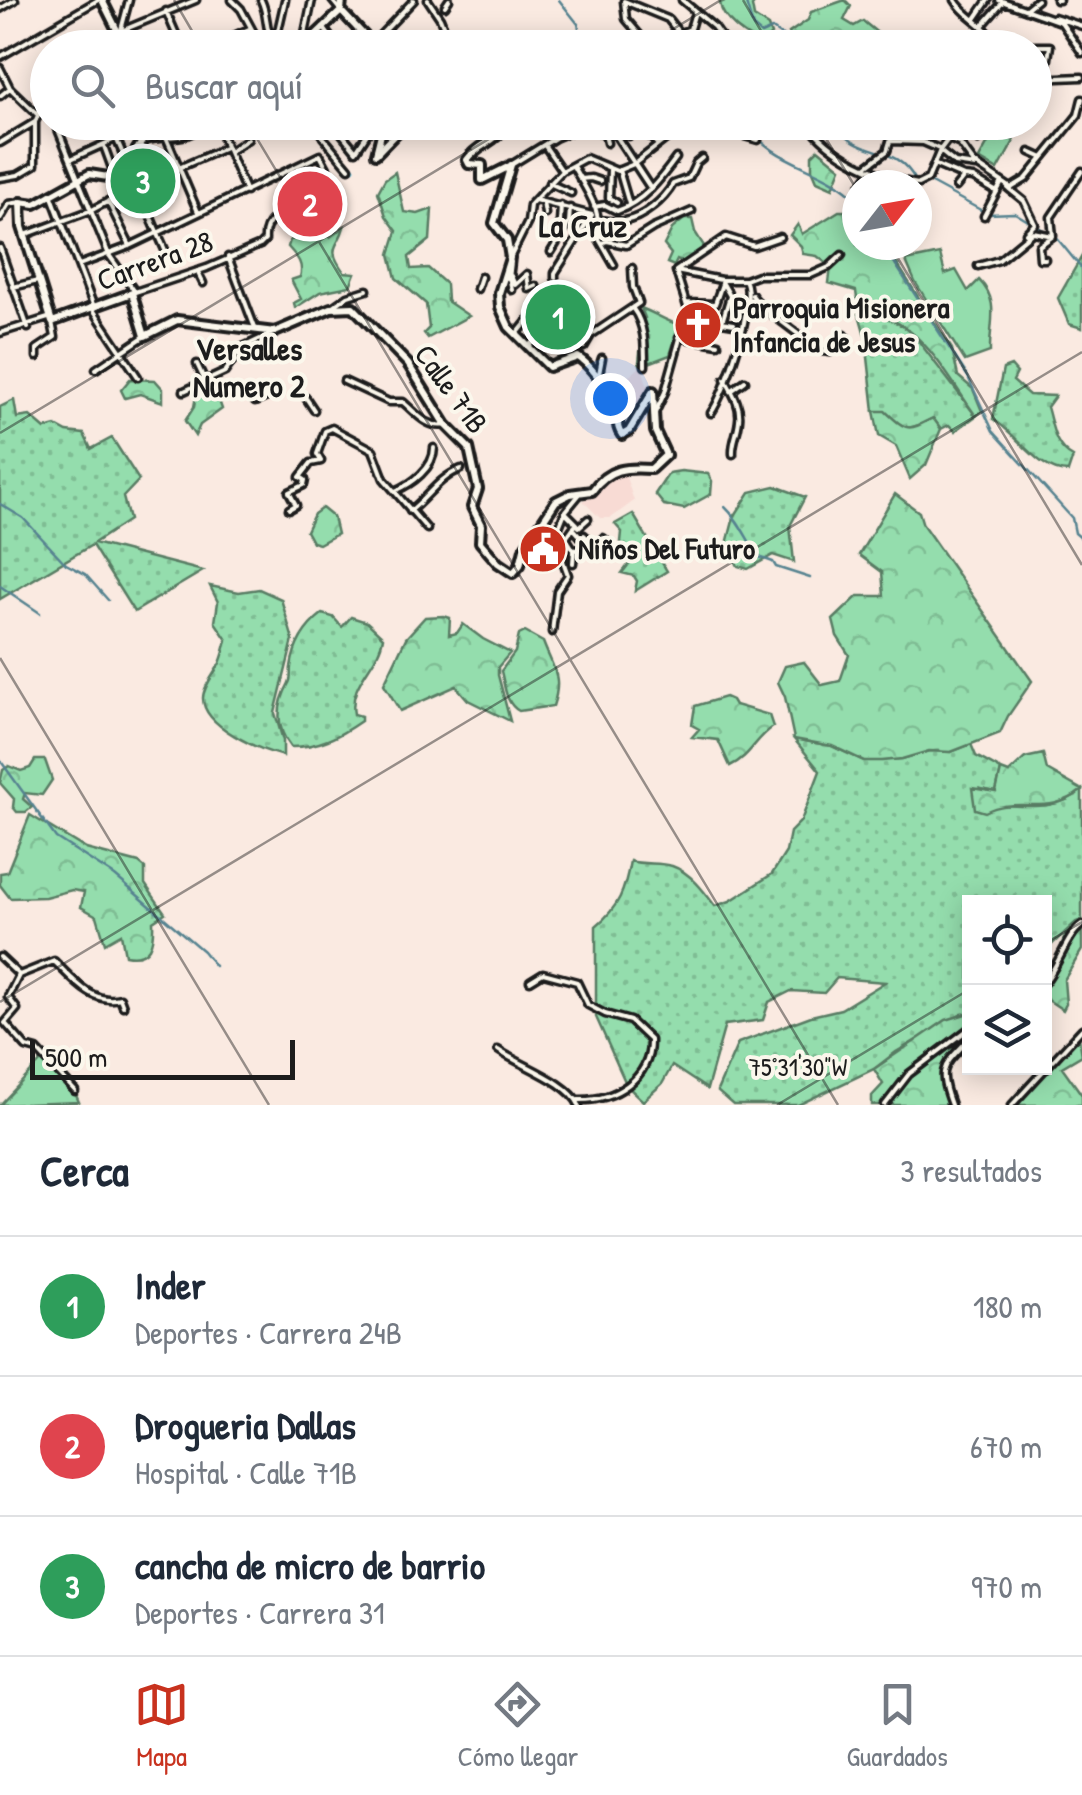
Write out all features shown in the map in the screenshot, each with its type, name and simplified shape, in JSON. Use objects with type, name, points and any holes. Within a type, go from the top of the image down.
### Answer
[{"type":"street","points":[[0,10],[15,0]]},
{"type":"street","points":[[47,30],[100,0],[118,30]]},
{"type":"street","points":[[119,30],[129,0]]},
{"type":"street","points":[[168,0],[172,8]]},
{"type":"street","points":[[121,30],[196,0]]},
{"type":"street","points":[[232,0],[241,9],[249,29]]},
{"type":"street","points":[[261,0],[267,30]]},
{"type":"street","points":[[279,30],[284,0]]},
{"type":"street","points":[[306,30],[312,0]]},
{"type":"street","points":[[332,0],[358,30]]},
{"type":"street","points":[[320,30],[341,11],[342,0]]},
{"type":"street","points":[[388,30],[414,0]]},
{"type":"street","points":[[428,0],[445,30]]},
{"type":"street","points":[[445,6],[449,0]]},
{"type":"street","points":[[682,0],[716,30]]},
{"type":"street","points":[[955,0],[963,12],[986,30]]},
{"type":"street","points":[[975,20],[988,0]]},
{"type":"street","points":[[635,30],[626,19],[624,1],[668,19],[677,30]]},
{"type":"street","points":[[983,25],[1000,1],[1033,3],[1066,26],[1082,53]]},
{"type":"street","points":[[166,11],[174,30]]},
{"type":"street","points":[[687,30],[696,12]]},
{"type":"street","points":[[1048,17],[1058,16],[1082,26]]},
{"type":"street","points":[[0,57],[30,40]]},
{"type":"street","points":[[0,68],[10,89],[30,108]]},
{"type":"street","points":[[1052,78],[1082,77]]},
{"type":"street","points":[[0,96],[10,89]]},
{"type":"street","points":[[1011,188],[1024,180],[1078,115],[1082,99]]},
{"type":"street","points":[[0,143],[30,126]]},
{"type":"street","points":[[0,179],[35,165],[36,140]]},
{"type":"street","points":[[63,140],[110,255],[133,292],[145,336]]},
{"type":"street","points":[[71,159],[117,140],[168,260]]},
{"type":"street","points":[[0,219],[10,204],[35,204],[89,174],[112,176],[127,165],[143,140]]},
{"type":"street","points":[[168,140],[198,212]]},
{"type":"street","points":[[224,140],[246,192]]},
{"type":"street","points":[[25,235],[92,210],[137,186],[246,140]]},
{"type":"street","points":[[326,140],[349,168]]},
{"type":"street","points":[[347,140],[356,151],[362,140]]},
{"type":"street","points":[[380,140],[376,154],[390,140]]},
{"type":"street","points":[[496,140],[478,147],[467,160],[482,165],[481,180],[553,140]]},
{"type":"street","points":[[618,140],[651,189]]},
{"type":"street","points":[[655,140],[658,145]]},
{"type":"street","points":[[510,260],[528,222],[530,206],[562,171],[586,158],[619,170],[634,164],[665,140]]},
{"type":"street","points":[[824,140],[869,168],[918,184],[928,180],[946,140]]},
{"type":"street","points":[[869,168],[886,152],[891,140],[923,142],[956,164],[977,163]]},
{"type":"street","points":[[950,140],[960,144],[977,163],[1011,188],[1024,201],[1036,224],[999,260],[978,266]]},
{"type":"street","points":[[544,145],[562,171]]},
{"type":"street","points":[[104,146],[112,168]]},
{"type":"street","points":[[1030,152],[1041,157]]},
{"type":"street","points":[[78,265],[130,246],[320,155],[340,193]]},
{"type":"street","points":[[594,207],[605,204],[617,211],[630,206],[651,189],[676,158]]},
{"type":"street","points":[[535,200],[620,223],[638,216],[667,194],[672,184],[689,178],[702,158]]},
{"type":"street","points":[[572,164],[594,207],[596,235],[602,234],[602,243],[614,265]]},
{"type":"street","points":[[936,164],[964,178],[974,178],[996,192]]},
{"type":"street","points":[[511,166],[494,224],[507,240],[512,290]]},
{"type":"street","points":[[292,169],[320,224]]},
{"type":"street","points":[[610,169],[609,198],[618,203]]},
{"type":"street","points":[[619,170],[630,206]]},
{"type":"street","points":[[1053,236],[1051,217],[1082,172]]},
{"type":"street","points":[[956,186],[964,178]]},
{"type":"street","points":[[580,179],[600,181]]},
{"type":"street","points":[[549,183],[572,192]]},
{"type":"street","points":[[305,199],[337,184]]},
{"type":"street","points":[[985,213],[1002,184]]},
{"type":"street","points":[[51,194],[93,307],[138,377]]},
{"type":"street","name":"Carrera 28","points":[[1,333],[54,320],[228,258],[265,240],[268,222],[305,199]]},
{"type":"street","points":[[108,201],[130,246]]},
{"type":"street","points":[[20,202],[25,235],[54,320],[54,339],[37,349],[38,357]]},
{"type":"street","points":[[543,202],[545,214]]},
{"type":"street","points":[[553,235],[560,222],[561,206]]},
{"type":"street","points":[[551,252],[570,219],[570,208]]},
{"type":"street","points":[[602,243],[607,240],[626,245],[692,211]]},
{"type":"street","points":[[555,278],[554,273],[596,216]]},
{"type":"street","points":[[1024,236],[1032,232],[1053,236]]},
{"type":"street","points":[[1045,259],[1040,259],[1039,246],[1053,236]]},
{"type":"street","points":[[676,271],[726,237],[754,246],[780,237]]},
{"type":"street","points":[[0,248],[28,326]]},
{"type":"street","points":[[676,271],[722,282],[758,275],[812,275],[842,255]]},
{"type":"street","points":[[228,258],[255,328]]},
{"type":"street","points":[[584,347],[590,335],[639,303],[632,287],[632,268]]},
{"type":"street","points":[[198,271],[203,283]]},
{"type":"street","points":[[654,415],[665,392],[688,310],[676,271]]},
{"type":"street","points":[[508,278],[515,285],[526,274],[529,289],[536,286]]},
{"type":"street","points":[[478,289],[481,277]]},
{"type":"street","points":[[508,278],[499,293],[500,307],[507,324],[540,361],[549,366],[582,359],[599,377],[617,407],[617,428],[622,436],[630,431],[652,391],[655,431],[665,452],[664,460],[651,468],[621,468],[600,480],[592,491],[579,495],[565,512],[555,537]]},
{"type":"street","points":[[13,287],[40,280]]},
{"type":"street","points":[[746,280],[760,306],[819,349],[830,352],[845,336]]},
{"type":"street","points":[[686,303],[715,304],[722,282]]},
{"type":"street","points":[[722,282],[730,296],[722,322],[734,324]]},
{"type":"street","points":[[184,391],[225,372],[241,348],[366,290]]},
{"type":"street","points":[[710,413],[744,326],[750,290]]},
{"type":"street","points":[[517,334],[538,308],[559,292]]},
{"type":"street","name":"Calle 71B","points":[[330,308],[353,307],[408,364],[446,425],[470,451],[478,488],[472,507],[481,525],[480,542],[498,563],[513,573],[517,571],[524,549],[556,501],[570,494],[579,495]]},
{"type":"street","points":[[529,346],[567,308]]},
{"type":"street","points":[[633,309],[644,334],[645,366]]},
{"type":"street","points":[[96,369],[177,320],[275,332]]},
{"type":"street","points":[[679,337],[718,344]]},
{"type":"street","points":[[599,377],[602,358],[601,361]]},
{"type":"street","points":[[197,364],[205,381]]},
{"type":"street","points":[[724,378],[740,418],[731,448],[733,454]]},
{"type":"street","points":[[344,381],[389,402],[403,402],[417,417],[431,424],[446,425]]},
{"type":"street","points":[[731,391],[745,381]]},
{"type":"street","points":[[255,402],[270,396]]},
{"type":"street","points":[[306,398],[314,410]]},
{"type":"street","points":[[429,430],[431,424]]},
{"type":"street","points":[[289,509],[296,506],[290,492],[304,485],[305,480],[300,477],[310,464],[322,461],[317,454],[329,428],[368,445],[384,479],[427,529]]},
{"type":"street","points":[[395,491],[418,477],[434,460],[434,448]]},
{"type":"street","points":[[410,511],[426,500],[436,482],[461,469]]},
{"type":"street","points":[[565,512],[581,538],[584,534],[592,543]]},
{"type":"street","points":[[575,526],[588,519]]},
{"type":"street","points":[[574,563],[574,550],[566,538],[575,526]]},
{"type":"street","points":[[555,537],[574,550]]},
{"type":"street","points":[[552,632],[556,591],[570,577],[563,561],[564,547],[555,537]]},
{"type":"street","points":[[574,550],[602,537],[608,544]]},
{"type":"street","points":[[1052,972],[1074,931],[1082,925]]},
{"type":"street","points":[[0,957],[19,975]]},
{"type":"street","points":[[75,1091],[37,1050],[24,1045],[4,1021],[17,1009],[8,997],[19,975],[54,961],[88,992],[104,1001],[120,998],[123,1006]]},
{"type":"street","points":[[498,1050],[563,1084],[578,1102],[603,1098],[635,1080],[650,1056],[650,1040],[630,1021],[588,1005],[577,982],[543,973],[530,981]]},
{"type":"street","points":[[1012,1105],[1082,1029]]},
{"type":"street","points":[[885,1105],[910,1074],[962,1034]]},
{"type":"street","points":[[951,1105],[942,1080],[944,1066],[962,1047]]},
{"type":"shaded area","points":[[641,366],[649,390],[641,403],[614,399],[605,385],[631,375]]},
{"type":"shaded area","points":[[624,471],[634,501],[611,518],[600,518],[583,501],[603,480]]},
{"type":"green space","points":[[757,0],[752,6],[754,17],[769,30],[739,30],[725,16],[720,3]]},
{"type":"green space","points":[[845,0],[851,6],[844,20],[854,26],[863,21],[874,30],[793,30],[808,20],[811,12]]},
{"type":"green space","points":[[989,140],[1014,141],[998,170],[979,159]]},
{"type":"green space","points":[[818,149],[841,168],[833,188],[817,181],[812,169],[812,155]]},
{"type":"green space","points":[[395,172],[404,212],[418,214],[432,209],[430,240],[409,257],[411,269],[428,268],[446,284],[447,301],[469,316],[428,338],[424,333],[429,328],[426,304],[396,278],[390,254],[397,231],[386,216],[378,192],[385,179]]},
{"type":"green space","points":[[842,211],[842,260],[895,260],[952,349],[958,376],[973,389],[982,411],[976,416],[928,348],[913,334],[879,315],[859,314],[856,291],[829,283],[831,267],[817,256],[803,254],[790,235],[798,224],[802,234]]},
{"type":"green space","points":[[684,219],[692,219],[706,249],[684,263],[677,260],[674,266],[667,263],[671,254],[664,245],[672,229]]},
{"type":"green space","points":[[344,227],[334,252],[344,272],[355,273],[350,286],[320,292],[295,308],[294,303],[301,299],[291,280],[300,277],[301,268],[288,247],[290,240],[326,234],[330,237]]},
{"type":"green space","points":[[940,254],[945,274],[956,270],[968,291],[979,280],[986,288],[992,305],[990,352],[965,361],[915,282],[906,261],[932,260],[932,256]]},
{"type":"green space","points":[[1082,256],[1082,328],[1069,324],[1058,298]]},
{"type":"green space","points":[[641,308],[683,326],[670,355],[641,366],[639,321],[645,318]]},
{"type":"green space","points":[[876,312],[910,330],[976,416],[955,431],[949,425],[941,429],[933,418],[908,427],[885,412],[874,411],[866,339],[859,314]]},
{"type":"green space","points":[[1011,366],[1017,373],[1013,381],[1029,395],[1055,396],[1047,407],[1058,442],[1073,457],[1068,472],[1047,466],[993,419],[1003,369]]},
{"type":"green space","points":[[130,379],[155,380],[163,389],[163,402],[140,394],[125,398],[121,390]]},
{"type":"green space","points":[[214,386],[222,409],[200,425],[195,436],[185,421],[200,389]]},
{"type":"green space","points":[[14,400],[17,418],[30,416],[45,429],[56,426],[84,434],[91,449],[112,438],[139,480],[123,497],[129,520],[94,543],[203,571],[134,612],[92,545],[0,599],[0,407]]},
{"type":"green space","points":[[874,411],[885,411],[908,427],[933,418],[941,429],[926,465],[910,479],[896,446],[879,436]]},
{"type":"green space","points":[[669,473],[708,474],[712,481],[711,494],[684,509],[664,505],[655,494]]},
{"type":"green space","points":[[775,486],[805,497],[790,526],[794,562],[773,555],[748,569],[738,566],[727,544],[734,517],[750,492]]},
{"type":"green space","points":[[895,494],[919,512],[923,525],[1032,681],[1000,733],[951,752],[929,751],[902,759],[864,761],[832,746],[794,739],[778,682],[785,666],[804,662],[822,685],[840,681],[849,655],[837,636],[833,620],[858,596],[884,596],[882,572],[859,555]]},
{"type":"green space","points":[[322,508],[333,517],[337,534],[319,544],[312,542],[306,531],[314,514]]},
{"type":"green space","points":[[633,514],[667,571],[635,591],[634,576],[622,573],[633,559],[615,524]]},
{"type":"green space","points":[[210,586],[239,592],[259,589],[281,599],[293,640],[275,713],[283,756],[234,736],[205,709],[204,694],[227,640],[215,622],[218,602]]},
{"type":"green space","points":[[322,614],[333,617],[342,627],[351,617],[367,622],[383,637],[355,693],[354,714],[361,716],[361,721],[328,740],[291,747],[280,723],[282,698],[298,644]]},
{"type":"green space","points":[[425,617],[450,618],[449,635],[457,633],[463,624],[510,653],[498,667],[498,675],[510,721],[468,700],[456,686],[400,711],[384,684],[406,638]]},
{"type":"green space","points":[[525,632],[543,642],[556,673],[557,687],[553,706],[519,711],[508,699],[501,671],[515,652],[519,635]]},
{"type":"green space","points":[[725,697],[735,705],[769,715],[773,727],[730,766],[718,740],[692,737],[699,729],[692,725],[695,706]]},
{"type":"green space","points":[[794,739],[832,746],[864,761],[902,759],[929,751],[951,752],[971,744],[976,756],[1001,770],[996,792],[982,789],[998,805],[1052,804],[1082,790],[1082,920],[1052,944],[1052,895],[962,895],[962,1014],[874,1069],[798,1105],[733,1105],[717,1091],[738,1043],[841,1009],[885,982],[837,978],[824,993],[791,991],[769,1002],[763,1020],[725,1025],[707,1089],[672,1066],[662,1084],[643,1101],[627,1086],[596,1017],[596,926],[620,897],[630,861],[679,869],[715,906],[730,901],[772,874],[786,852],[790,832],[801,821],[820,771]]},
{"type":"green space","points":[[1043,754],[1047,770],[1082,790],[1057,803],[1009,805],[985,812],[975,809],[972,788],[996,792],[1001,770],[1009,773],[1025,758]]},
{"type":"green space","points":[[35,760],[45,760],[52,780],[42,795],[25,793],[23,799],[32,807],[17,812],[14,799],[0,783],[3,770],[9,766],[21,771],[30,768]]},
{"type":"green space","points":[[30,815],[86,849],[145,868],[145,884],[165,913],[153,921],[153,936],[146,952],[125,955],[121,934],[105,943],[97,916],[81,907],[84,892],[10,898],[0,885],[0,873],[7,872]]},
{"type":"green space","points":[[1082,920],[1082,950],[1064,980],[1063,1010],[1052,1003],[1052,967],[1059,960],[1068,931]]},
{"type":"green space","points":[[962,1015],[962,1049],[945,1076],[951,1105],[872,1105],[872,1096],[883,1084],[874,1069],[946,1020]]},
{"type":"green space","points":[[1079,1037],[1082,1055],[1062,1067],[1082,1095],[1082,1105],[1016,1105],[1044,1075],[1052,1075],[1052,1066]]},
{"type":"green space","points":[[43,1059],[79,1102],[0,1105]]},
{"type":"waterway","points":[[559,0],[579,30]]},
{"type":"waterway","points":[[745,0],[756,30]]},
{"type":"waterway","points":[[760,140],[783,157],[842,188]]},
{"type":"waterway","points":[[853,140],[887,154],[908,170]]},
{"type":"waterway","points":[[340,155],[353,169]]},
{"type":"waterway","points":[[932,184],[988,214],[1015,213],[1033,224]]},
{"type":"waterway","points":[[1038,227],[1050,233]]},
{"type":"waterway","points":[[1056,237],[1082,269]]},
{"type":"waterway","points":[[893,260],[968,377],[993,431],[1072,518],[1075,533],[1082,539]]},
{"type":"waterway","points":[[0,504],[23,518],[66,564],[85,574],[108,600]]},
{"type":"waterway","points":[[725,507],[759,557],[810,578]]},
{"type":"waterway","points":[[0,586],[40,613]]},
{"type":"waterway","points":[[0,760],[56,838],[115,876],[203,951],[215,966]]},
{"type":"place","name":"cancha de micro de barrio","points":[[143,181]]},
{"type":"place","name":"Drogueria Dallas","points":[[310,204]]},
{"type":"place","name":"Inder","points":[[558,317]]},
{"type":"place","name":"Parroquia Misionera Infancia de Jesus","points":[[698,325]]},
{"type":"place","name":"Niños Del Futuro","points":[[543,549]]},
{"type":"district","name":"La Cruz","points":[[583,226]]},
{"type":"district","name":"Versalles Numero 2","points":[[249,368]]}]
